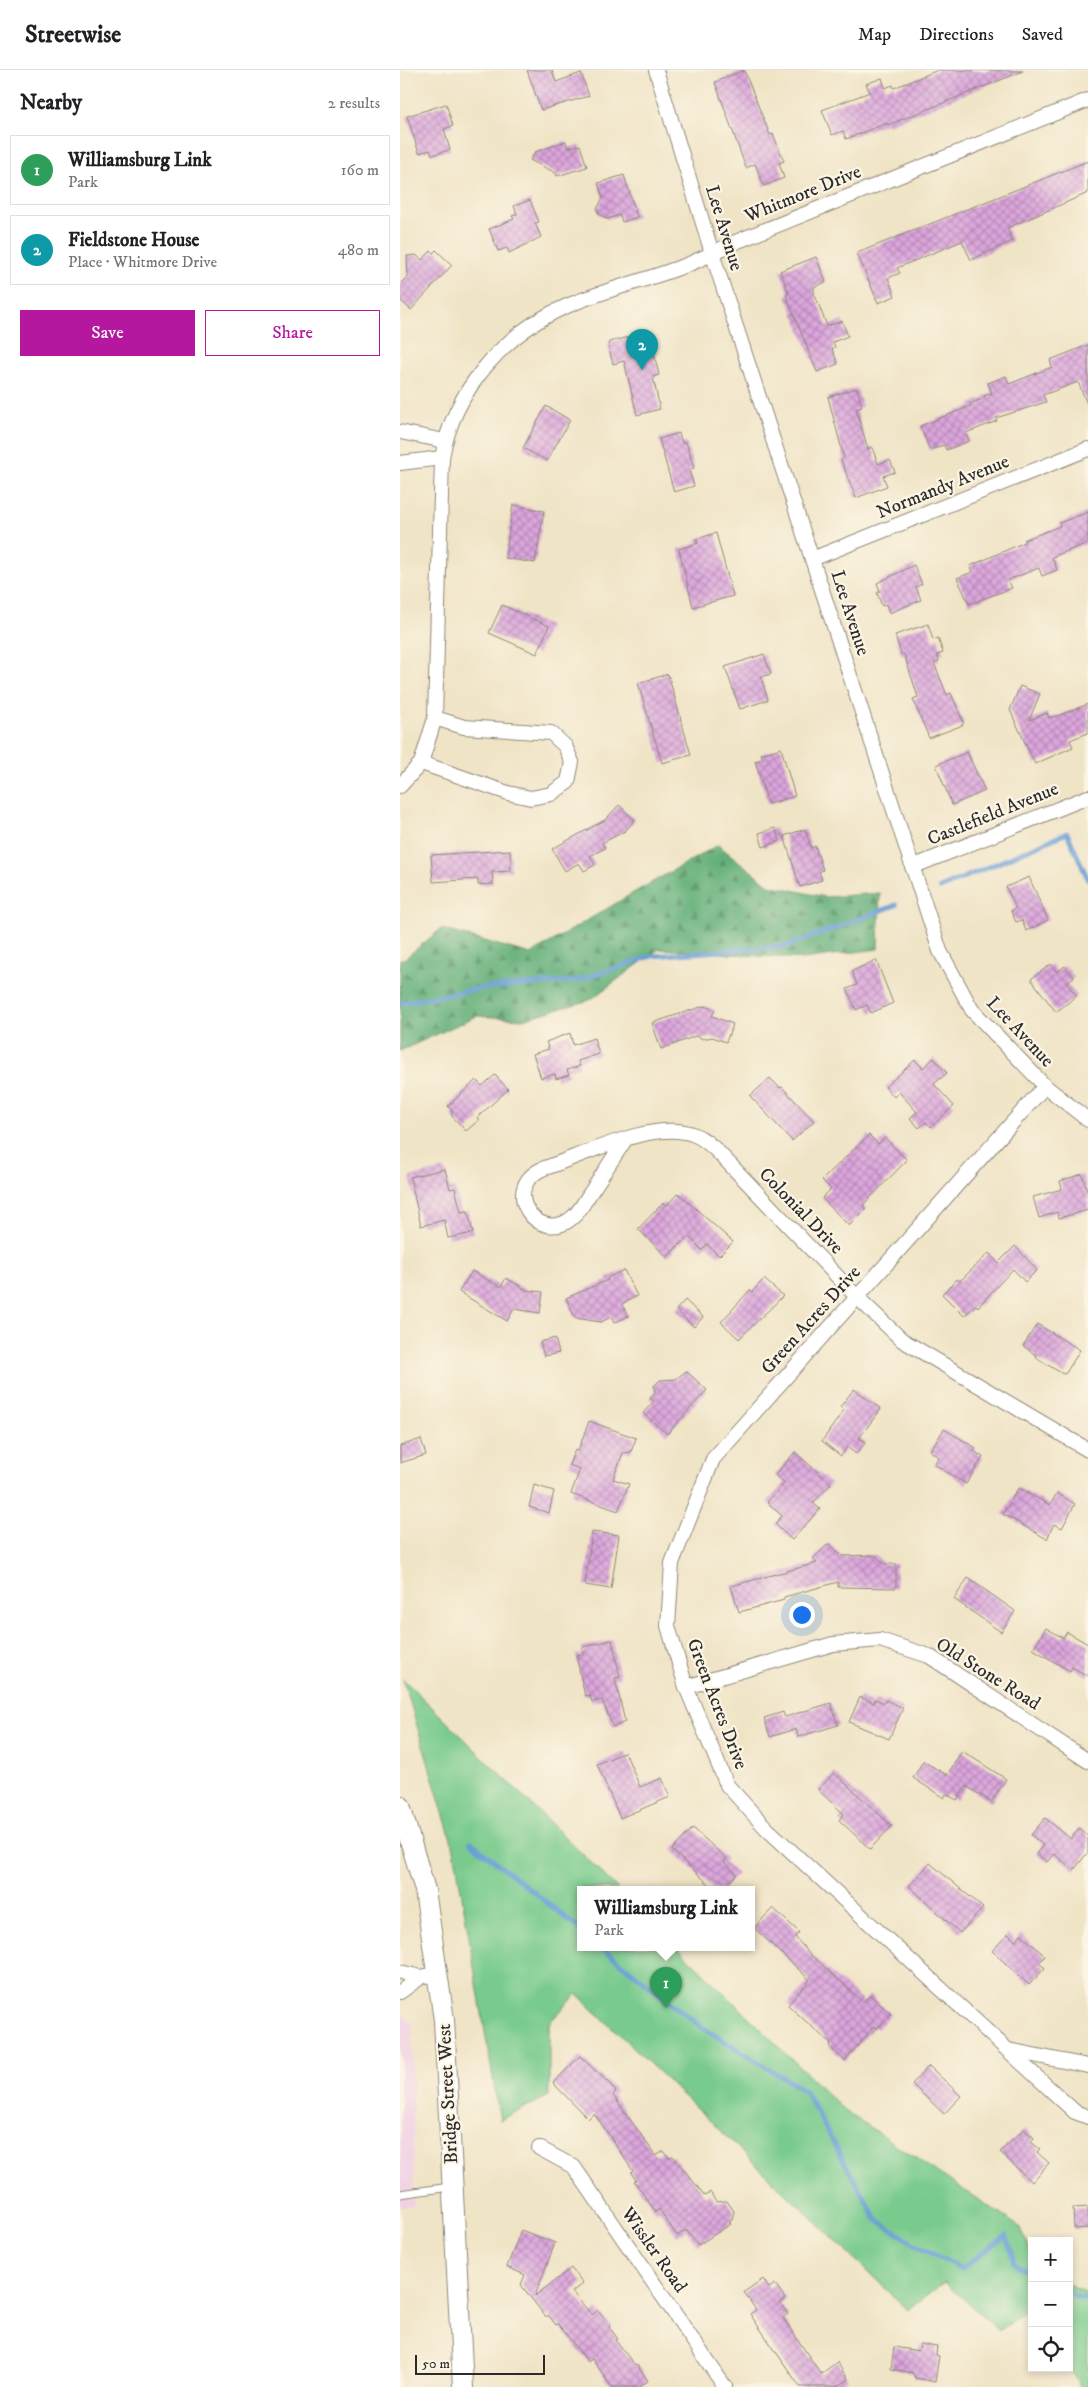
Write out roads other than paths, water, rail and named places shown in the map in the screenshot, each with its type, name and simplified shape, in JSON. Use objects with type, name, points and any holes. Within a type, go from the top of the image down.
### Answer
[{"type":"main road","name":"Bridge Street West","points":[[400,1806],[425,1890],[429,1975],[447,2049],[462,2387]]},
{"type":"street","name":"Lee Avenue","points":[[656,70],[712,253],[940,951],[972,1010],[1045,1086],[1088,1120]]},
{"type":"street","name":"Whitmore Drive","points":[[400,786],[421,763],[435,718],[442,458],[445,441],[467,390],[493,357],[522,330],[566,306],[689,264],[733,243],[1088,100]]},
{"type":"street","points":[[400,432],[445,441]]},
{"type":"street","name":"Normandy Avenue","points":[[812,559],[1088,450]]},
{"type":"street","points":[[400,463],[442,458]]},
{"type":"street","points":[[421,763],[508,793],[531,798],[551,794],[568,782],[572,762],[565,746],[551,733],[464,727],[435,718]]},
{"type":"street","name":"Castlefield Avenue","points":[[912,866],[1088,797]]},
{"type":"street","name":"Green Acres Drive","points":[[1045,1086],[713,1458],[672,1563],[668,1626],[686,1687],[727,1785],[766,1828],[1007,2050],[1075,2112],[1088,2117]]},
{"type":"street","name":"Colonial Drive","points":[[625,1140],[572,1218],[554,1225],[539,1222],[530,1215],[525,1205],[523,1194],[528,1179],[537,1171],[625,1140],[667,1131],[695,1135],[708,1143],[857,1297],[902,1340],[1088,1450]]},
{"type":"street","name":"Old Stone Road","points":[[686,1687],[833,1644],[880,1640],[929,1656],[1088,1761]]},
{"type":"street","points":[[400,1972],[429,1975]]},
{"type":"street","points":[[400,1992],[429,1975]]},
{"type":"street","points":[[1007,2050],[1088,2066]]},
{"type":"street","name":"Wissler Road","points":[[539,2148],[574,2167],[725,2387]]},
{"type":"lane","points":[[400,2194],[453,2187]]},
{"type":"waterway","points":[[940,888],[1067,833],[1088,879]]},
{"type":"waterway","points":[[400,1003],[483,988],[576,981],[652,956],[787,946],[896,905]]},
{"type":"waterway","points":[[471,1842],[577,1927]]},
{"type":"waterway","points":[[606,1951],[700,2026],[805,2091],[876,2219],[919,2247],[962,2269],[1006,2235],[1014,2263],[1028,2271]]},
{"type":"waterway","points":[[1073,2296],[1077,2298],[1088,2298]]},
{"type":"place","name":"Fieldstone House","points":[[642,370]]},
{"type":"place","name":"Williamsburg Link","points":[[666,2008]]}]
